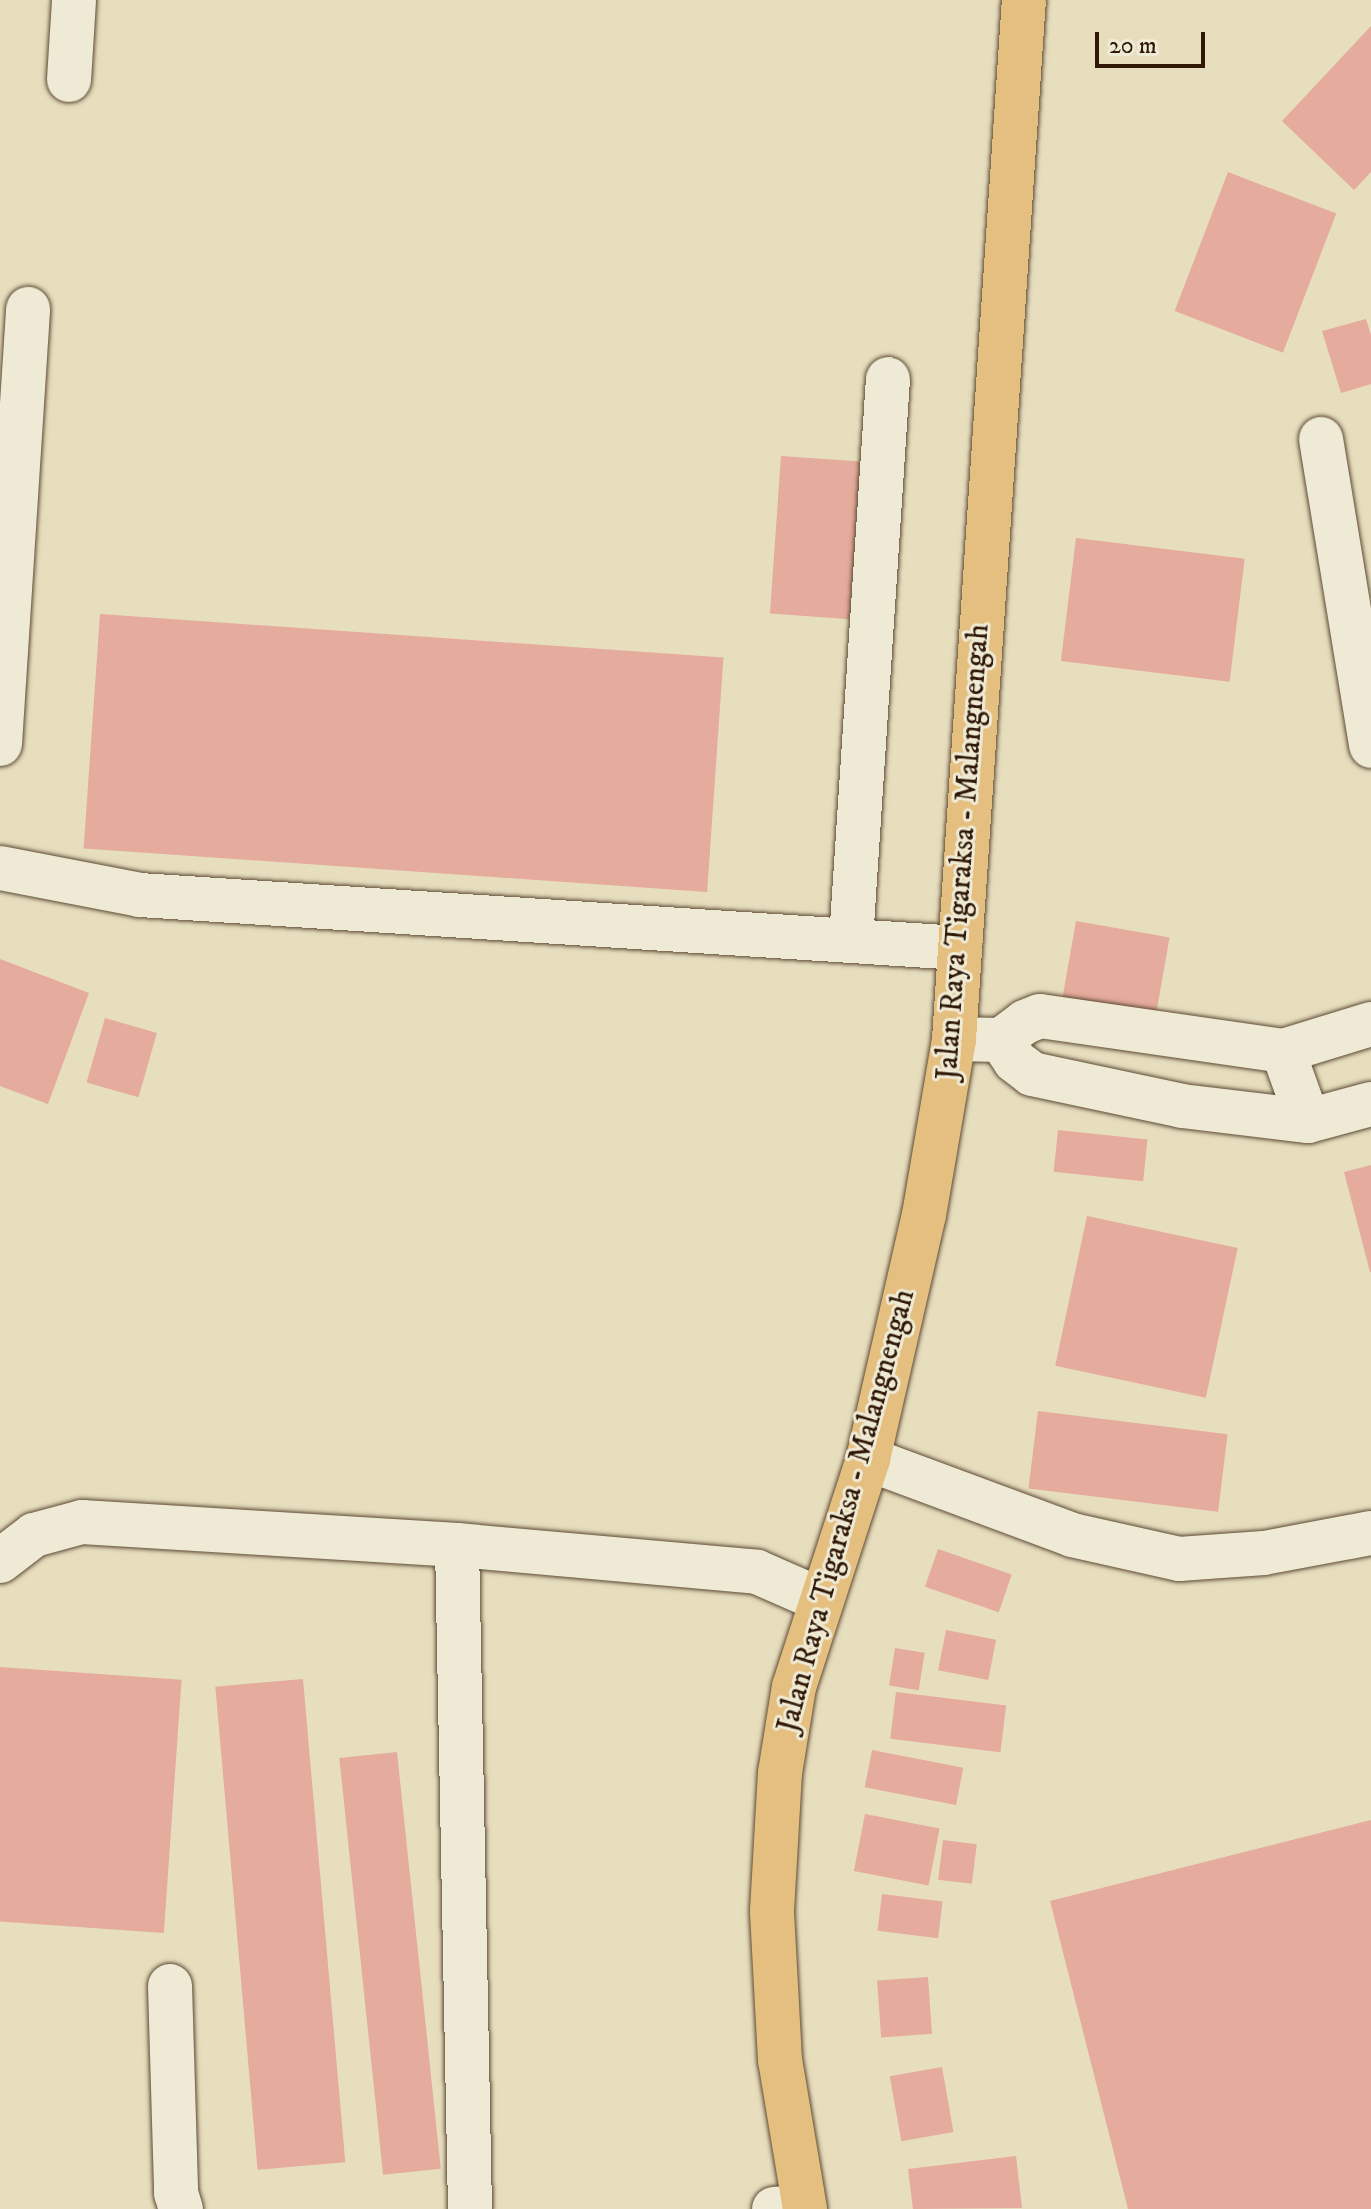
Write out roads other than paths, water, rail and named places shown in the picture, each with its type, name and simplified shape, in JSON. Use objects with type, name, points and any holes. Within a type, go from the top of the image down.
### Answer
[{"type":"main road","name":"Jalan Raya Tigaraksa - Malangnengah","points":[[795,2208],[780,2060],[772,1911],[782,1759],[794,1687],[868,1459],[924,1215],[954,1039],[1024,0]]},
{"type":"lane","points":[[69,80],[74,0]]},
{"type":"lane","points":[[0,744],[28,309]]},
{"type":"lane","points":[[851,940],[888,379]]},
{"type":"lane","points":[[1321,439],[1371,746]]},
{"type":"lane","points":[[0,868],[140,895],[960,948]]},
{"type":"lane","points":[[954,1039],[1001,1040],[1025,1022],[1040,1016],[1283,1051],[1371,1024]]},
{"type":"lane","points":[[1001,1040],[1015,1061],[1032,1074],[1182,1106],[1308,1121],[1371,1104]]},
{"type":"lane","points":[[1283,1051],[1308,1121]]},
{"type":"lane","points":[[868,1459],[1072,1535],[1179,1559],[1264,1553],[1371,1533]]},
{"type":"lane","points":[[0,1561],[34,1535],[82,1522],[457,1545],[757,1572],[821,1600]]},
{"type":"lane","points":[[457,1545],[470,2209]]},
{"type":"lane","points":[[170,1986],[176,2193],[181,2209]]}]
